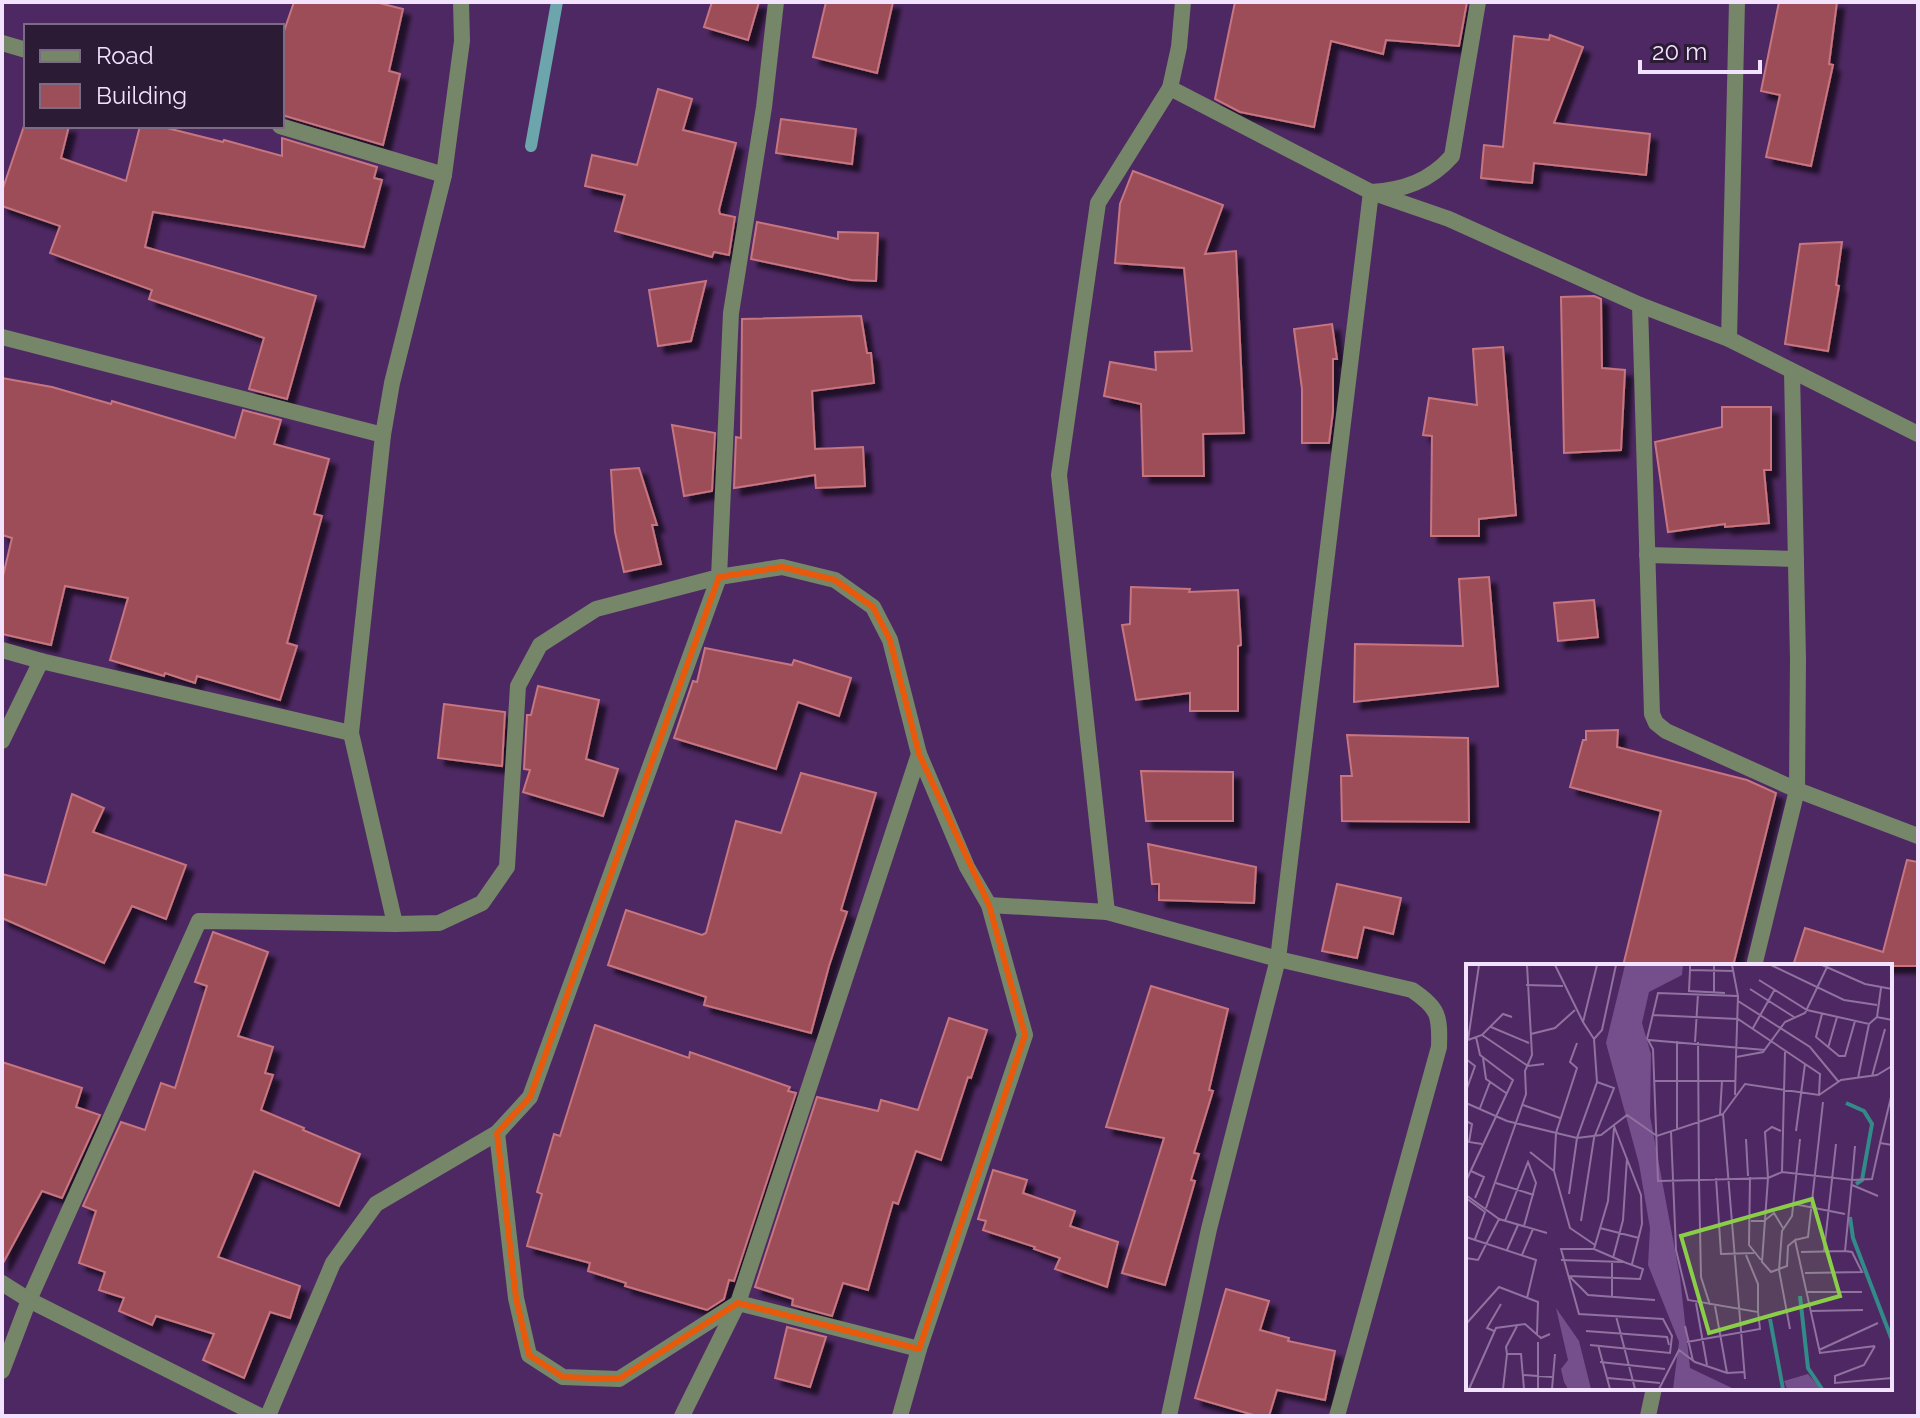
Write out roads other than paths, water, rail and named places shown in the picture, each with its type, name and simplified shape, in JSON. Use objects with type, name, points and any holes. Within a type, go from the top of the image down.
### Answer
[{"type":"street","points":[[395,924],[351,733],[383,435],[392,383],[444,175],[462,41],[461,2]]},
{"type":"street","points":[[268,1416],[333,1263],[376,1204],[497,1133],[530,1097],[719,577],[731,313],[764,107],[776,2]]},
{"type":"street","points":[[1107,912],[1059,475],[1098,203],[1170,88],[1179,47],[1183,2]]},
{"type":"street","points":[[1371,192],[1400,190],[1438,172],[1452,156],[1478,2]]},
{"type":"street","points":[[1729,339],[1737,2]]},
{"type":"street","points":[[2,43],[24,49]]},
{"type":"street","points":[[1170,88],[1371,192],[1449,219],[1640,305],[1729,339],[1918,434]]},
{"type":"street","points":[[284,127],[444,175]]},
{"type":"street","points":[[1169,1416],[1209,1229],[1278,959],[1371,192]]},
{"type":"street","points":[[1640,305],[1652,714],[1656,723],[1666,731],[1797,790],[1918,836]]},
{"type":"street","points":[[2,337],[383,435]]},
{"type":"street","points":[[1754,964],[1797,790],[1792,372]]},
{"type":"street","points":[[1647,555],[1796,559]]},
{"type":"street","points":[[2,1371],[29,1300],[199,921],[439,923],[482,903],[507,867],[518,686],[540,645],[596,609],[719,577],[782,567],[835,580],[873,607],[890,640],[919,754],[967,867],[989,905],[1025,1035],[919,1349],[900,1416]]},
{"type":"street","points":[[2,650],[351,733]]},
{"type":"street","points":[[2,741],[41,661]]},
{"type":"street","points":[[682,1416],[738,1303],[919,754]]},
{"type":"street","points":[[989,905],[1107,912],[1278,959],[1412,990],[1427,1000],[1440,1020],[1439,1047],[1337,1416]]},
{"type":"street","points":[[497,1133],[516,1298],[529,1355],[563,1377],[619,1379],[738,1303],[919,1349]]},
{"type":"street","points":[[2,1283],[29,1300],[260,1416]]},
{"type":"street","points":[[1648,1416],[1654,1390]]},
{"type":"waterway","points":[[531,146],[557,2]]}]
